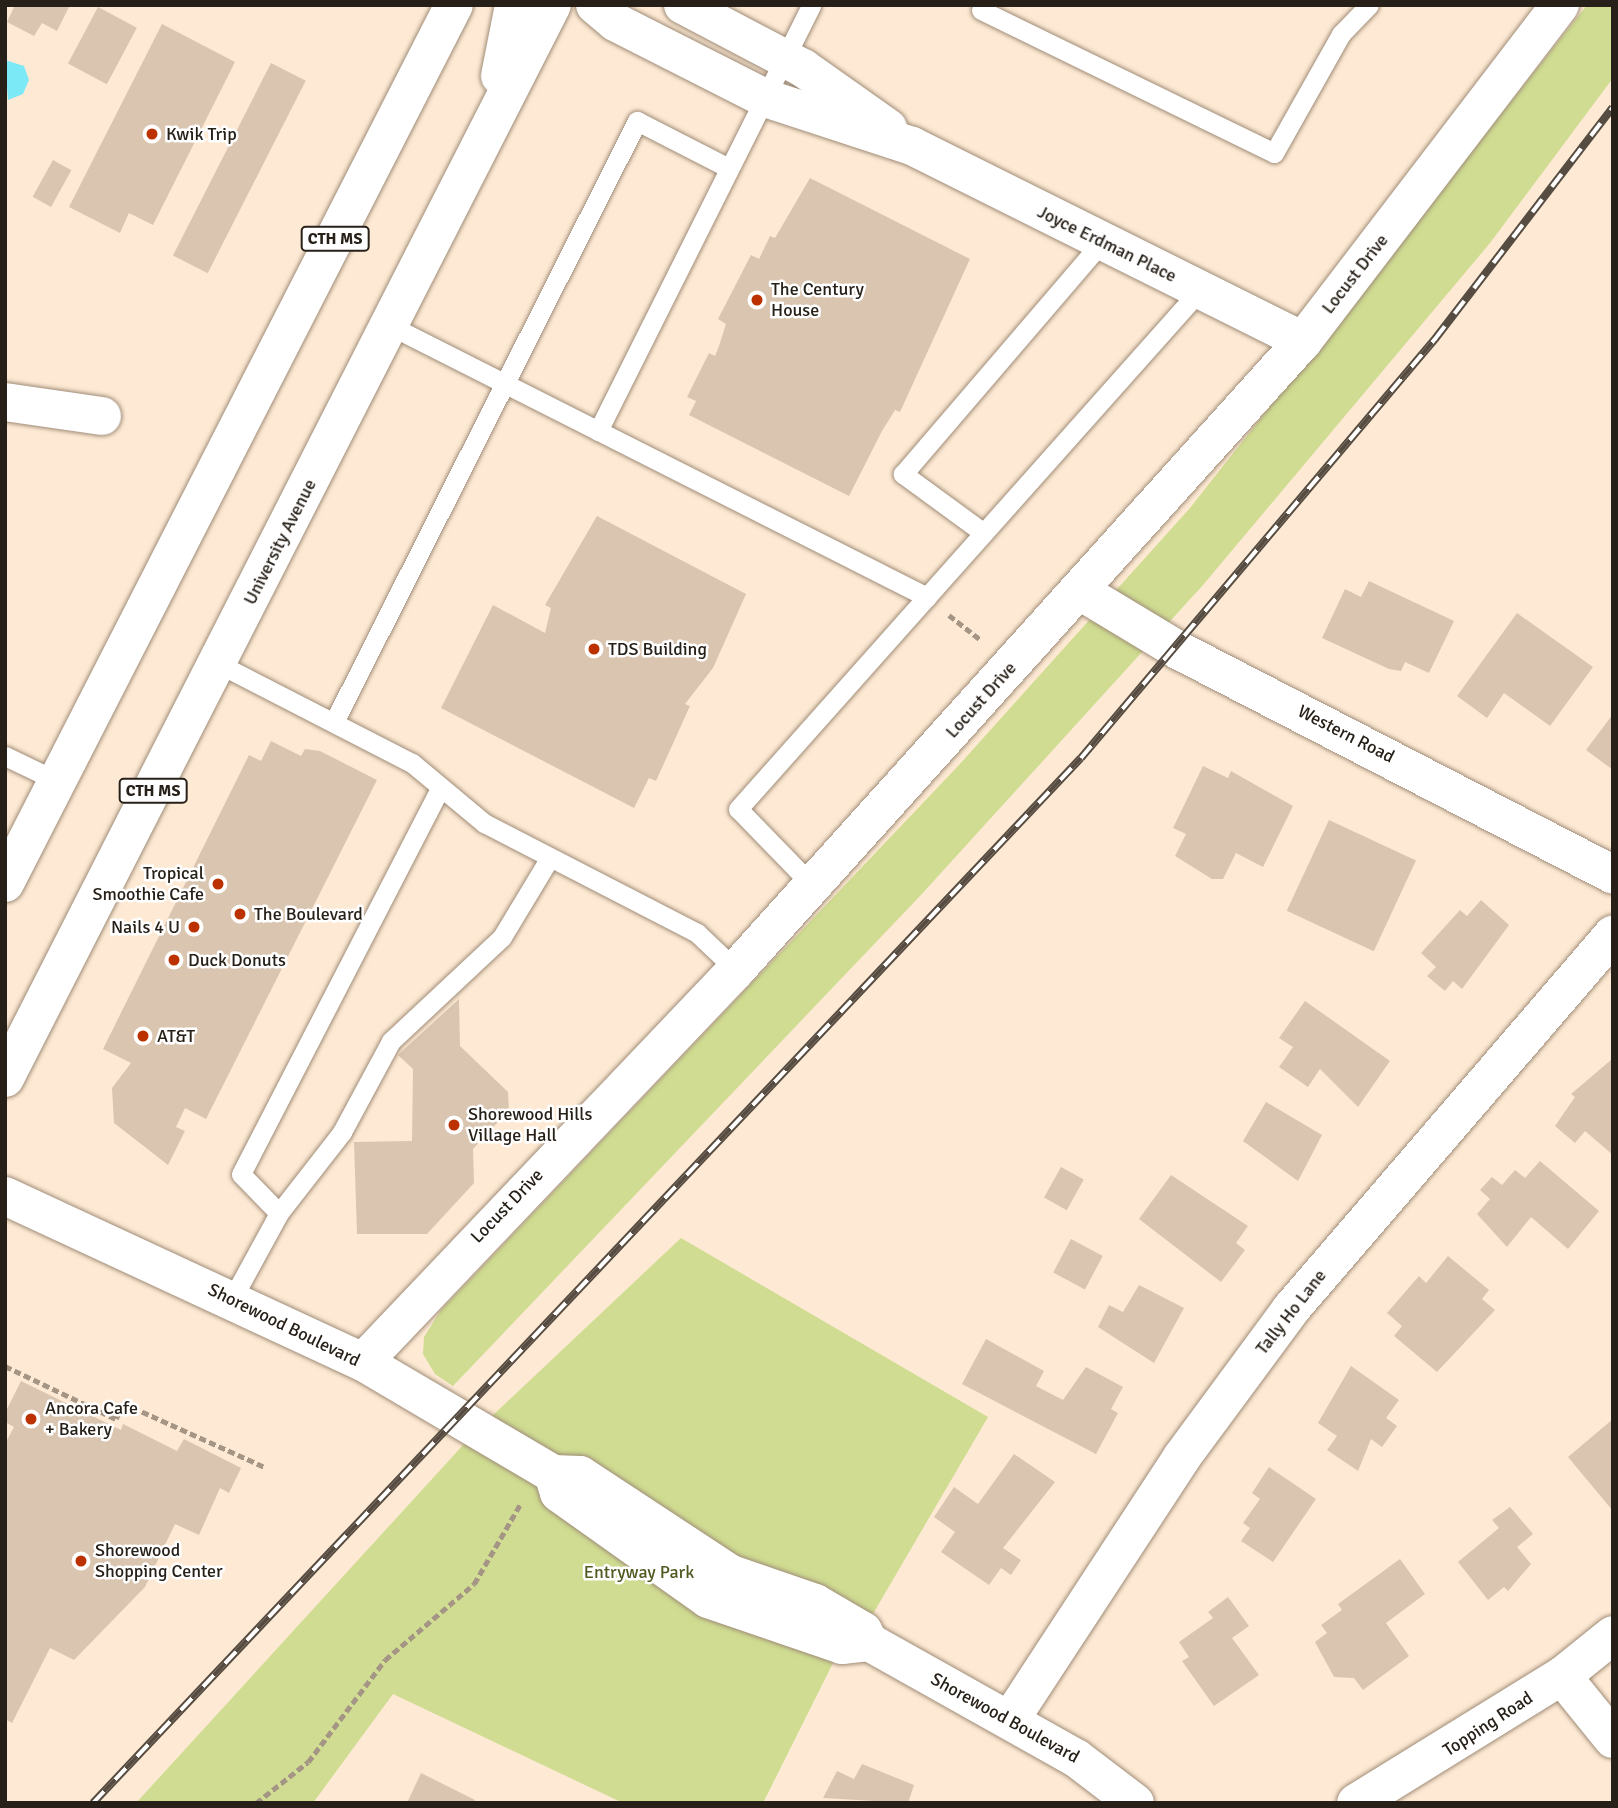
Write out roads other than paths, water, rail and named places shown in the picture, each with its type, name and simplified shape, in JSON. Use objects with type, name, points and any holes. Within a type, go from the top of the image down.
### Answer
[{"type":"street","name":"CTH MS","points":[[5,883],[454,5]]},
{"type":"street","points":[[472,162],[514,5]]},
{"type":"street","name":"University Avenue","points":[[5,1078],[219,664],[552,5]]},
{"type":"street","name":"Joyce Erdman Place","points":[[595,5],[615,22],[765,98],[912,146]]},
{"type":"street","name":"Joyce Erdman Place","points":[[683,5],[785,57],[912,146],[1303,341]]},
{"type":"street","name":"Locust Drive","points":[[363,1362],[736,970],[1303,341],[1560,5]]},
{"type":"street","points":[[5,402],[102,416]]},
{"type":"street","name":"Western Road","points":[[1080,591],[1133,626],[1613,875]]},
{"type":"street","name":"Tally Ho Lane","points":[[1010,1720],[1182,1457],[1291,1309],[1613,935]]},
{"type":"street","name":"Shorewood Boulevard","points":[[5,1196],[363,1362],[544,1469],[580,1475],[731,1574],[815,1602],[863,1631],[869,1642],[1085,1763],[1135,1803]]},
{"type":"street","name":"Topping Road","points":[[1356,1803],[1562,1676],[1613,1635]]},
{"type":"street","points":[[1562,1676],[1613,1739]]},
{"type":"lane","points":[[598,431],[811,5]]},
{"type":"lane","points":[[981,10],[1274,153],[1341,34],[1369,5]]},
{"type":"lane","points":[[334,722],[637,121],[729,168]]},
{"type":"lane","points":[[981,531],[903,474],[1103,242]]},
{"type":"lane","points":[[813,886],[738,809],[927,597],[981,531],[1200,290]]},
{"type":"lane","points":[[389,325],[927,597]]},
{"type":"lane","points":[[219,664],[411,763],[439,791],[549,859],[697,933],[736,970]]},
{"type":"lane","points":[[5,756],[57,781]]},
{"type":"lane","points":[[279,1213],[241,1174],[439,791]]},
{"type":"lane","points":[[232,1299],[279,1213],[342,1132],[391,1041],[502,937],[549,859]]},
{"type":"water","points":[[5,60],[24,66],[29,80],[23,94],[8,100]]},
{"type":"railway","points":[[93,1803],[1081,758],[1435,339],[1613,107]]},
{"type":"place","name":"Kwik Trip","points":[[152,134]]},
{"type":"place","name":"The Century House","points":[[757,300]]},
{"type":"place","name":"TDS Building","points":[[594,649]]},
{"type":"place","name":"Tropical Smoothie Cafe","points":[[218,884]]},
{"type":"place","name":"The Boulevard","points":[[240,914]]},
{"type":"place","name":"Nails 4 U","points":[[194,927]]},
{"type":"place","name":"Duck Donuts","points":[[174,960]]},
{"type":"place","name":"AT&T","points":[[143,1036]]},
{"type":"place","name":"Shorewood Hills Village Hall","points":[[454,1125]]},
{"type":"place","name":"Ancora Cafe + Bakery","points":[[31,1419]]},
{"type":"place","name":"Shorewood Shopping Center","points":[[81,1561]]},
{"type":"park label","name":"Entryway Park","points":[[639,1572]]}]
